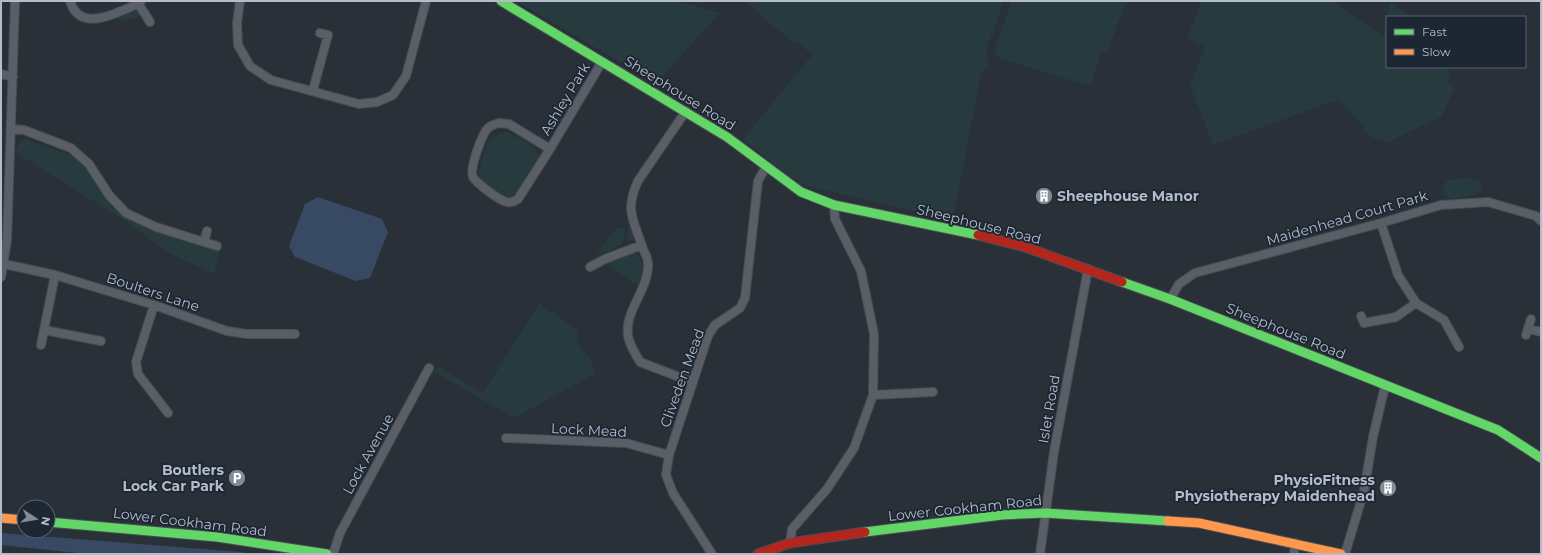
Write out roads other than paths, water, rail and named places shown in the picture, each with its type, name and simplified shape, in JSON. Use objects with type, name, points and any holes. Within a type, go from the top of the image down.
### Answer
[{"type":"street","points":[[1,277],[4,264],[4,238],[11,129],[15,1]]},
{"type":"street","points":[[70,1],[76,12],[84,18],[93,19],[115,14],[140,2],[150,22]]},
{"type":"street","points":[[240,1],[237,23],[238,46],[250,66],[271,80],[313,90],[359,104],[377,102],[393,95],[406,76],[426,1]]},
{"type":"street","name":"Sheephouse Road","points":[[501,1],[727,137],[801,192],[834,205],[996,239],[1025,247],[1088,269],[1170,299],[1498,430],[1541,458]]},
{"type":"street","points":[[313,90],[326,32]]},
{"type":"street","name":"Ashley Park","points":[[550,149],[509,124],[495,124],[487,129],[485,133],[473,164],[473,177],[475,181],[503,201],[508,202],[518,199],[550,149],[602,62]]},
{"type":"street","points":[[1,74],[13,77]]},
{"type":"street","points":[[686,111],[638,182],[633,192],[630,205],[631,215],[648,263],[648,268],[646,280],[628,324],[629,339],[640,362],[692,382]]},
{"type":"street","points":[[11,129],[24,130],[71,148],[89,164],[109,195],[126,213],[156,227],[217,246]]},
{"type":"street","name":"Cliveden Mead","points":[[712,554],[673,493],[666,474],[669,455],[708,336],[715,325],[740,308],[745,298],[758,181],[766,167]]},
{"type":"street","name":"Maidenhead Court Park","points":[[1170,299],[1179,284],[1195,273],[1381,223],[1441,205],[1488,202],[1536,216],[1541,221]]},
{"type":"street","points":[[790,543],[792,529],[827,489],[854,448],[873,395],[874,334],[863,278],[861,271],[834,219],[834,205]]},
{"type":"street","points":[[1381,223],[1398,275],[1416,303],[1444,320],[1458,347]]},
{"type":"street","points":[[204,242],[208,231]]},
{"type":"street","points":[[590,267],[605,259],[642,245]]},
{"type":"street","name":"Boulters Lane","points":[[4,264],[55,275],[154,305],[227,331],[247,334],[295,334]]},
{"type":"street","name":"Islet Road","points":[[1040,554],[1054,452],[1088,269]]},
{"type":"street","points":[[41,346],[55,275]]},
{"type":"street","points":[[1361,322],[1396,317],[1416,303]]},
{"type":"street","points":[[154,305],[136,362],[138,374],[168,413]]},
{"type":"street","points":[[1532,319],[1528,332],[1541,332]]},
{"type":"street","points":[[44,330],[101,341]]},
{"type":"street","name":"Lock Avenue","points":[[333,554],[340,533],[429,368]]},
{"type":"street","points":[[1345,554],[1364,490],[1373,437],[1386,386]]},
{"type":"street","points":[[873,395],[933,392]]},
{"type":"street","name":"Lock Mead","points":[[506,438],[626,443],[669,455]]},
{"type":"street","name":"Lower Cookham Road","points":[[758,554],[790,543],[1002,515],[1045,513],[1198,523],[1341,554]]},
{"type":"street","points":[[1,518],[16,519]]},
{"type":"street","name":"Lower Cookham Road","points":[[56,523],[217,537],[327,554]]},
{"type":"street","points":[[1294,554],[1295,543]]},
{"type":"water","points":[[318,197],[382,219],[388,232],[370,278],[356,281],[295,257],[289,246],[305,204]]},
{"type":"water","points":[[1,533],[16,534],[16,539],[56,539],[56,537],[252,554],[87,554],[1,545]]},
{"type":"place","name":"Sheephouse Manor","points":[[1044,196]]},
{"type":"place","name":"Boutlers Lock Car Park","points":[[237,478]]},
{"type":"place","name":"PhysioFitness Physiotherapy Maidenhead","points":[[1388,488]]}]
